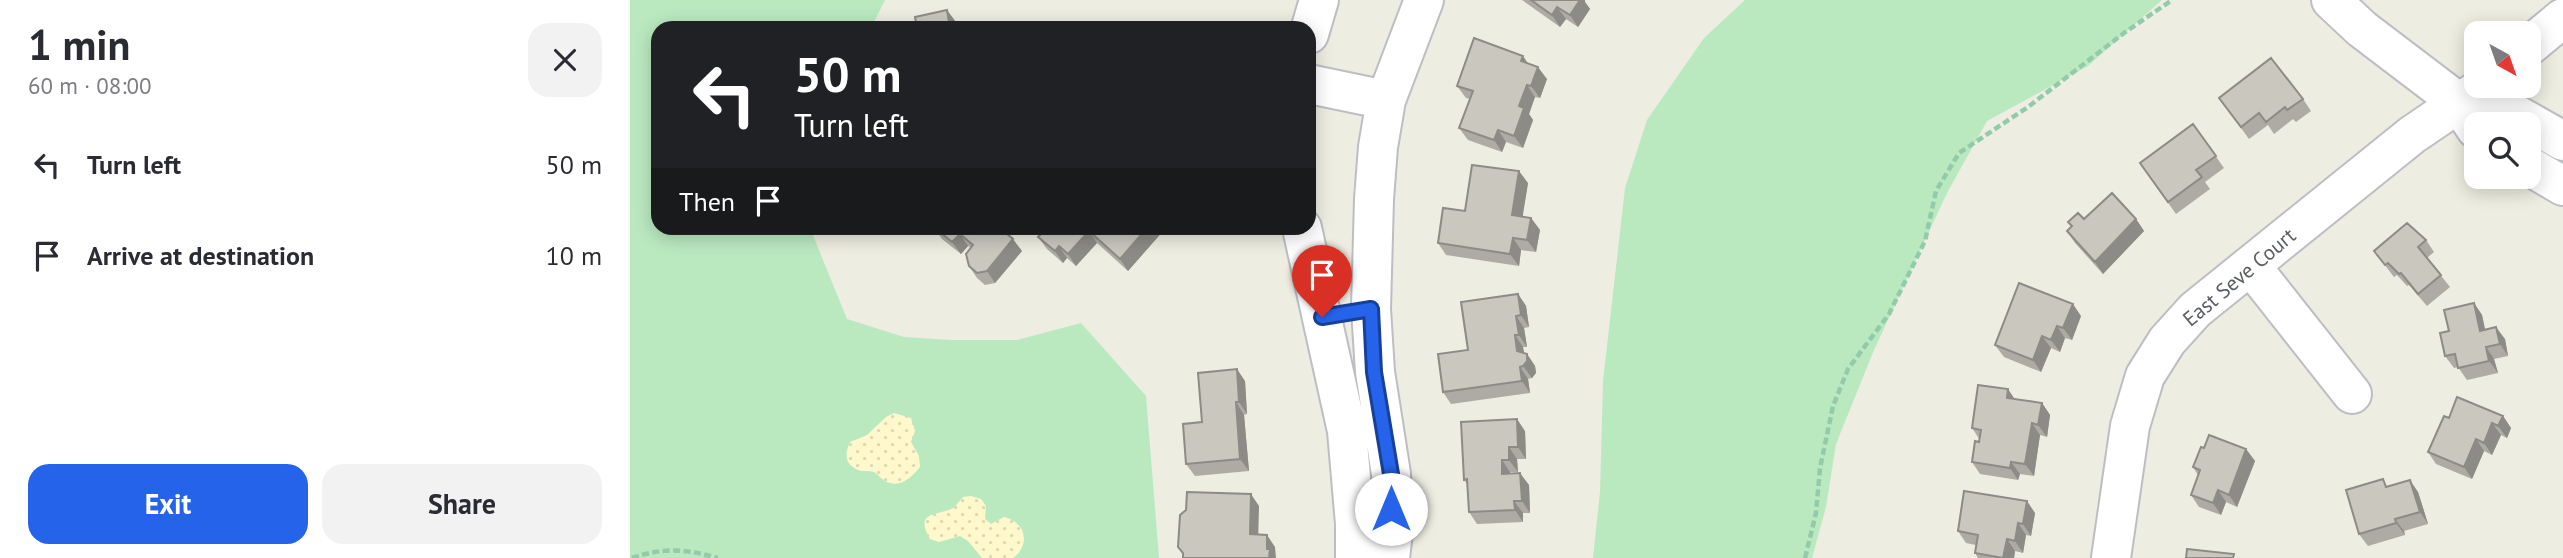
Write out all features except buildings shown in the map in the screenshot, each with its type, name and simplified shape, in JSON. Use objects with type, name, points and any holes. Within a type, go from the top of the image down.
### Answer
[{"type":"street","points":[[1313,21],[1319,0]]},
{"type":"street","points":[[1390,558],[1391,474],[1374,372],[1371,309],[1374,199],[1378,147],[1386,100],[1423,0]]},
{"type":"street","points":[[2331,0],[2362,30],[2473,106],[2503,107],[2563,141]]},
{"type":"street","points":[[2541,36],[2563,18]]},
{"type":"street","points":[[1316,85],[1386,100]]},
{"type":"street","name":"East Seve Court","points":[[2111,558],[2130,426],[2145,376],[2167,341],[2195,310],[2412,135],[2473,106]]},
{"type":"street","points":[[2541,173],[2563,186]]},
{"type":"street","points":[[1304,235],[1347,431],[1355,524],[1355,558]]},
{"type":"street","points":[[2251,266],[2352,394]]},
{"type":"street","points":[[1322,317],[1371,309]]},
{"type":"path","points":[[1805,558],[1816,513],[1820,468],[1832,406],[1848,369],[1889,314],[1925,242],[1936,191],[1959,153],[2028,107],[2172,0]]},
{"type":"path","points":[[632,558],[654,550],[691,550],[718,558]]},
{"type":"green space","points":[[630,0],[885,0],[874,21],[651,21],[651,235],[813,235],[847,319],[904,337],[1017,340],[1081,323],[1146,396],[1159,558],[630,558]]},
{"type":"green space","points":[[1745,0],[2162,0],[2088,66],[1987,121],[1947,193],[1874,350],[1836,444],[1826,507],[1812,558],[1593,558],[1600,492],[1603,381],[1625,188],[1647,120],[1704,38]]},
{"type":"sand","points":[[894,413],[911,418],[915,431],[911,442],[919,456],[920,467],[910,478],[897,484],[885,481],[874,472],[853,468],[847,454],[850,442],[867,435]]},
{"type":"sand","points":[[963,497],[981,499],[986,506],[985,519],[991,524],[1004,517],[1021,529],[1024,541],[1019,553],[1013,558],[982,558],[968,541],[960,536],[939,542],[930,539],[925,524],[928,516],[953,508]]},
{"type":"route","points":[[1322,317],[1371,309],[1374,372],[1391,474],[1391,509]]}]
